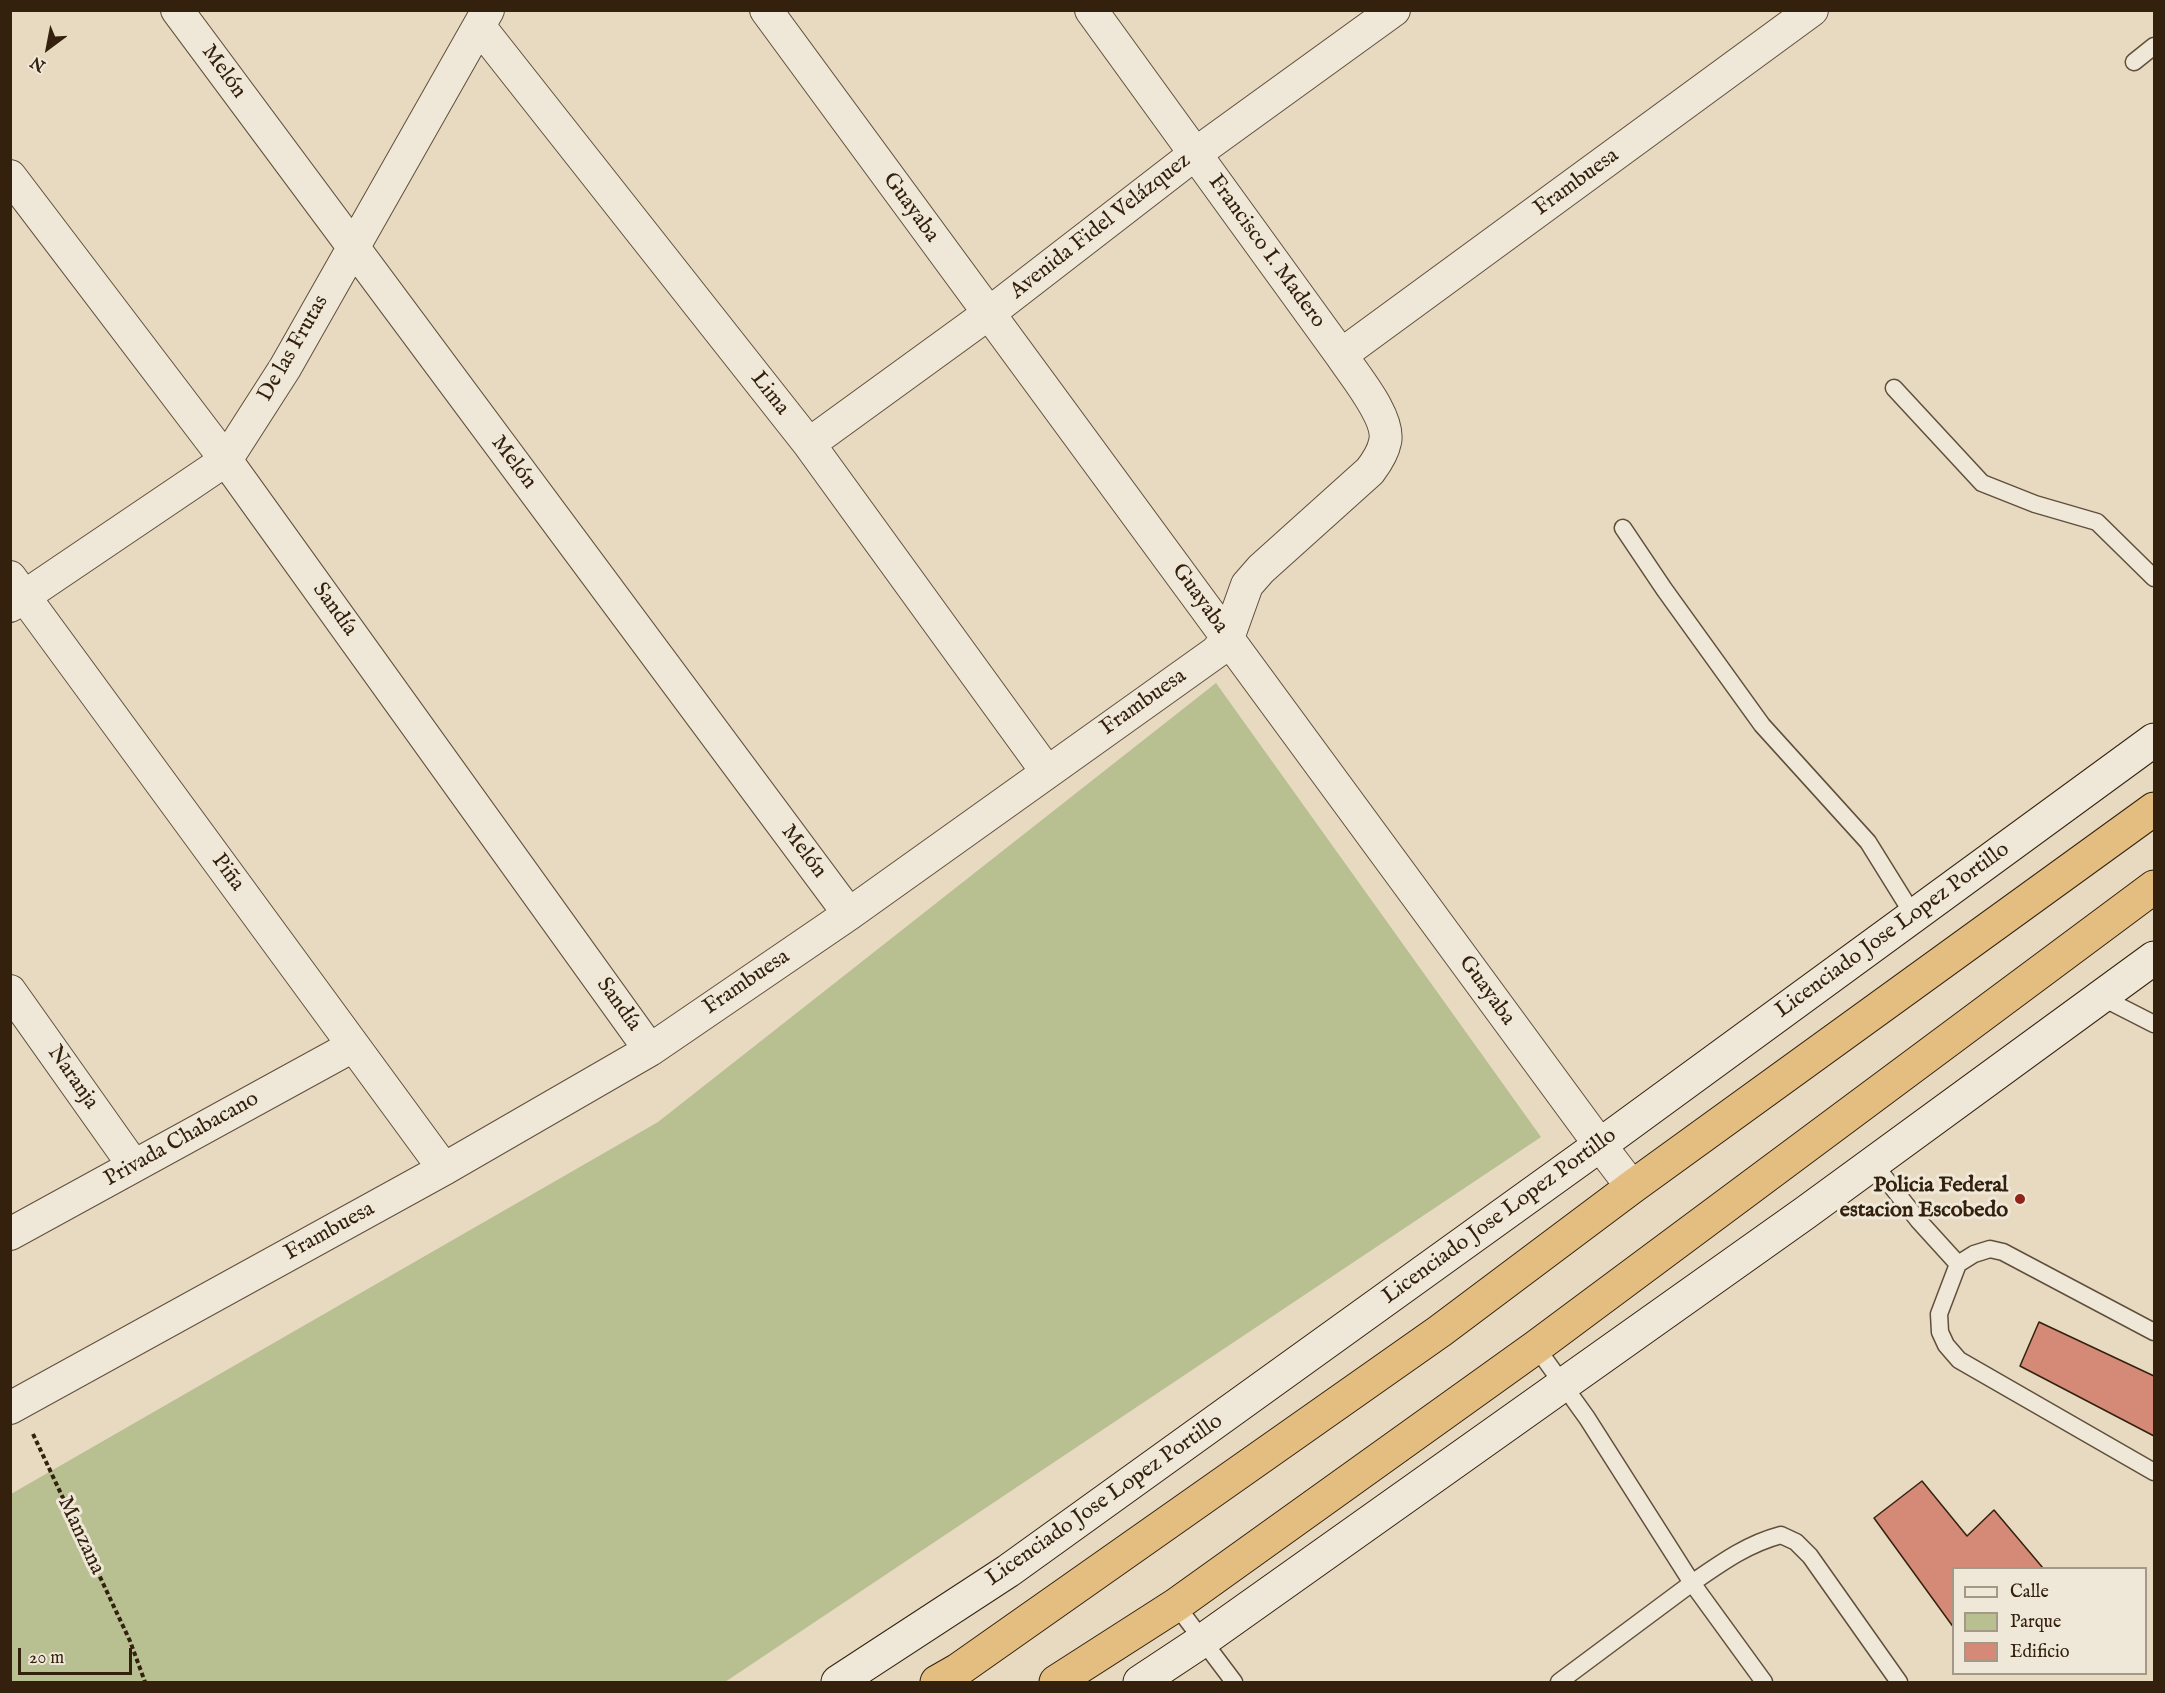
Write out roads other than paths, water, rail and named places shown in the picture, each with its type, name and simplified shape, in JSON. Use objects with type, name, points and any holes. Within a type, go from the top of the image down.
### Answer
[{"type":"highway","points":[[937,1683],[1440,1331],[1632,1187],[2149,813]]},
{"type":"highway","points":[[1056,1683],[1176,1605],[1536,1347],[2154,887]]},
{"type":"street","name":"Guayaba","points":[[766,10],[1632,1187]]},
{"type":"street","name":"Francisco I. Madero","points":[[1091,10],[1341,355],[1377,410],[1384,425],[1386,441]]},
{"type":"street","name":"Avenida Fidel Velázquez","points":[[809,444],[988,314],[1195,154],[1394,10]]},
{"type":"street","name":"Frambuesa","points":[[1341,355],[1812,10]]},
{"type":"street","name":"Melón","points":[[193,18],[352,248],[849,914]]},
{"type":"street","name":"De las Frutas","points":[[15,593],[226,460],[285,368],[483,18]]},
{"type":"street","name":"Lima","points":[[483,18],[809,444],[1047,772]]},
{"type":"street","name":"Sandía","points":[[10,176],[226,460],[650,1050]]},
{"type":"street","name":"Frambuesa","points":[[13,1401],[444,1169],[650,1050],[849,914],[1216,652],[1228,638],[1247,585],[1261,569],[1370,471],[1386,441]]},
{"type":"street","name":"Piña","points":[[15,593],[444,1169]]},
{"type":"street","name":"Licenciado Jose Lopez Portillo","points":[[838,1683],[1008,1571],[1600,1145],[2154,740]]},
{"type":"street","points":[[1140,1683],[1874,1164],[2154,958]]},
{"type":"street","name":"Naranja","points":[[10,991],[134,1166]]},
{"type":"street","name":"Privada Chabacano","points":[[10,1234],[353,1047]]},
{"type":"lane","points":[[2134,62],[2154,46]]},
{"type":"lane","points":[[1893,388],[1982,483],[2035,504],[2097,522],[2154,578]]},
{"type":"lane","points":[[1623,528],[1762,725],[1868,842],[1914,916]]},
{"type":"lane","points":[[2101,997],[2154,1024]]},
{"type":"lane","points":[[1874,1164],[1918,1220],[1958,1264]]},
{"type":"lane","points":[[2154,1332],[2003,1252],[1990,1249],[1974,1254],[1958,1264],[1939,1314],[1940,1332],[1946,1345],[1959,1360],[2154,1472]]},
{"type":"lane","points":[[1536,1347],[1605,1446],[1692,1583],[1764,1683]]},
{"type":"lane","points":[[1560,1683],[1734,1554],[1763,1540],[1781,1535],[1796,1542],[1810,1556],[1899,1683]]},
{"type":"lane","points":[[1176,1605],[1234,1683]]},
{"type":"place","name":"Policia Federal estacion Escobedo","points":[[2020,1199]]}]
